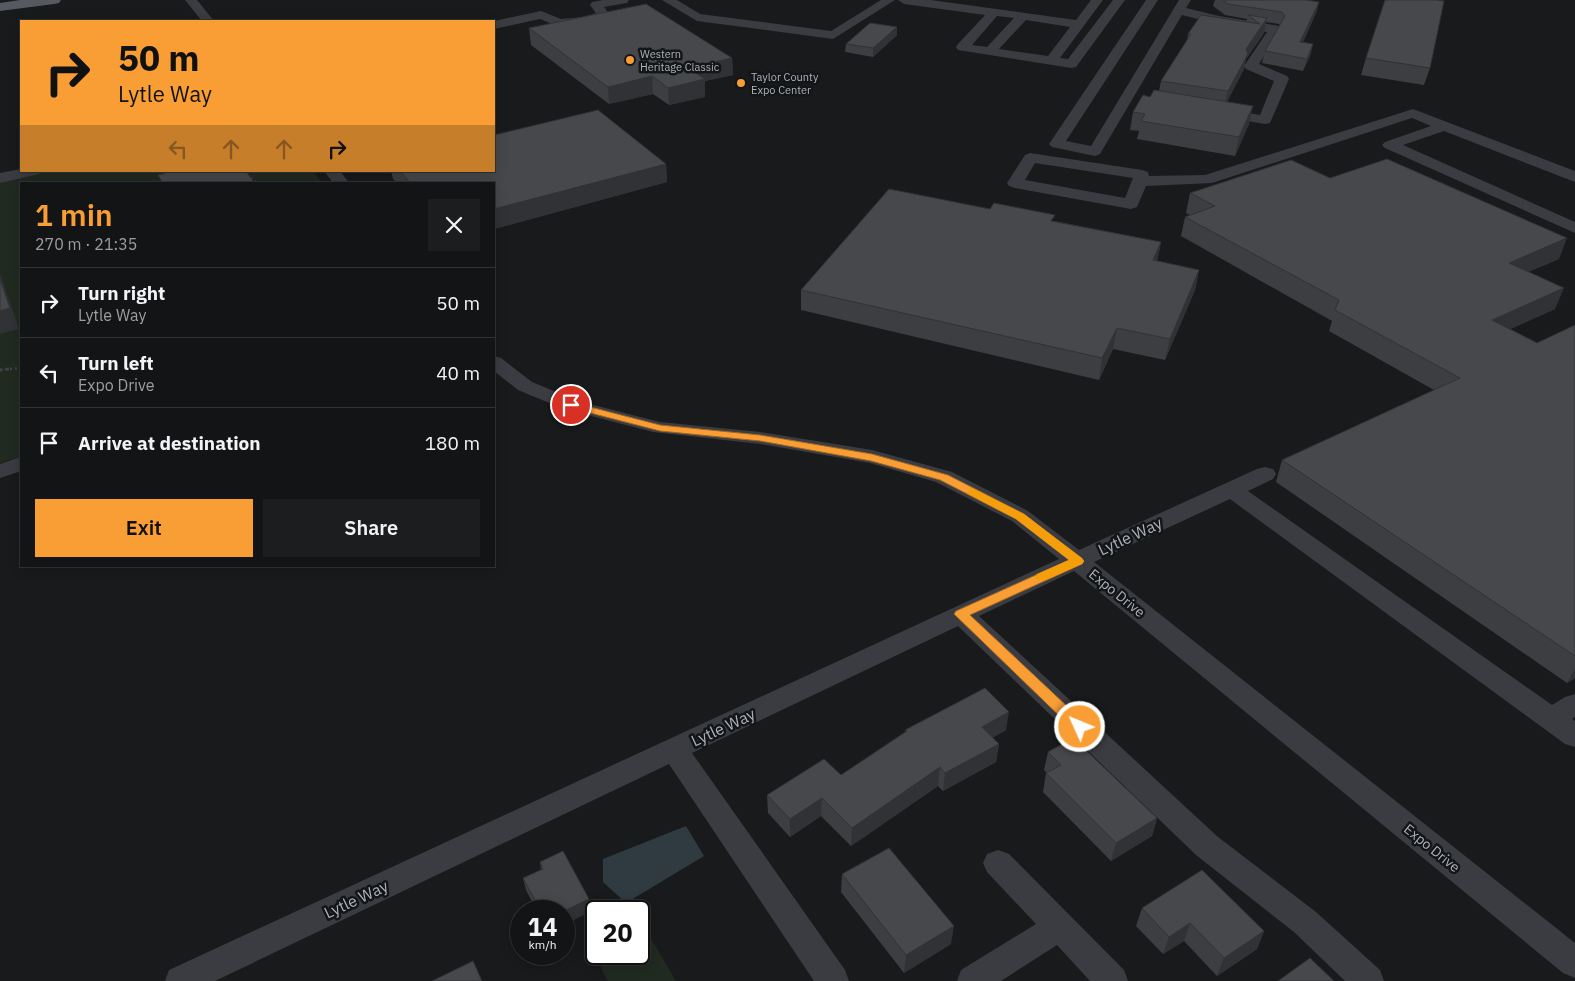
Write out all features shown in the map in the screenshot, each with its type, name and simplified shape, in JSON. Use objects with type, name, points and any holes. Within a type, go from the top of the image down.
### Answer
[{"type":"main road","points":[[0,7],[54,0]]},
{"type":"street","points":[[191,0],[207,20]]},
{"type":"street","points":[[592,2],[623,0]]},
{"type":"street","points":[[668,0],[697,17],[833,35],[889,0]]},
{"type":"street","points":[[904,0],[1079,24]]},
{"type":"street","points":[[1051,61],[1097,0]]},
{"type":"street","points":[[994,12],[963,48],[1071,64],[1119,0]]},
{"type":"street","points":[[1152,0],[1057,144],[1095,150],[1182,5],[1219,20],[1275,29],[1251,66],[1282,79],[1266,120],[1210,111]]},
{"type":"street","points":[[495,25],[541,15],[560,23],[584,22],[604,15],[592,2]]},
{"type":"street","points":[[990,52],[1033,5]]},
{"type":"street","points":[[1127,98],[1145,101]]},
{"type":"street","points":[[1140,181],[1206,180],[1354,130],[1413,113],[1575,177]]},
{"type":"street","points":[[1390,146],[1444,126]]},
{"type":"street","points":[[1354,130],[1575,228]]},
{"type":"street","points":[[1070,164],[1078,148]]},
{"type":"street","points":[[1030,158],[1142,174],[1140,181],[1132,204],[1015,183],[1030,158]]},
{"type":"street","points":[[0,178],[28,172]]},
{"type":"street","points":[[333,172],[340,182]]},
{"type":"street","name":"Expo Drive","points":[[495,363],[525,386],[571,405],[660,428],[760,438],[872,457],[944,477],[1020,516],[1575,964]]},
{"type":"street","points":[[0,470],[20,464]]},
{"type":"street","name":"Lytle Way","points":[[181,981],[960,614],[1265,474]]},
{"type":"street","points":[[1232,490],[1575,736]]},
{"type":"street","points":[[960,614],[1207,846],[1305,922],[1368,981]]},
{"type":"street","points":[[1551,719],[1575,704]]},
{"type":"street","points":[[674,749],[833,981]]},
{"type":"street","points":[[998,863],[1112,981]]},
{"type":"street","points":[[973,981],[1060,926]]},
{"type":"path","points":[[244,172],[256,182]]},
{"type":"path","points":[[0,370],[20,368]]},
{"type":"shaded area","points":[[41,172],[314,172],[321,182],[20,182],[20,457],[0,463],[0,181]]},
{"type":"shaded area","points":[[686,826],[704,856],[631,900],[623,900],[603,882],[603,859]]},
{"type":"shaded area","points":[[650,937],[676,981],[608,981],[600,965],[650,965]]},
{"type":"building","points":[[1223,0],[1306,0],[1319,2],[1300,42],[1313,44],[1307,59],[1265,51],[1285,16],[1282,12],[1228,4]]},
{"type":"building","points":[[1385,0],[1444,1],[1430,68],[1366,58]]},
{"type":"building","name":"Western Heritage Classic","points":[[646,4],[732,58],[688,68],[705,79],[668,88],[652,76],[608,87],[529,28]]},
{"type":"building","points":[[1201,15],[1260,24],[1248,15],[1267,18],[1246,49],[1248,54],[1228,91],[1161,81]]},
{"type":"building","points":[[870,23],[897,27],[873,48],[846,44]]},
{"type":"building","points":[[1154,90],[1253,106],[1239,137],[1141,121],[1145,114],[1133,112],[1143,95],[1150,97]]},
{"type":"building","points":[[598,110],[666,164],[495,209],[495,182],[409,182],[401,172],[495,172],[495,135]]},
{"type":"building","points":[[1387,159],[1567,238],[1509,263],[1564,288],[1492,320],[1537,343],[1575,325],[1575,656],[1282,460],[1460,378],[1335,310],[1339,300],[1185,217],[1215,206],[1190,193],[1291,160],[1330,178]]},
{"type":"building","points":[[169,172],[247,172],[254,182],[162,182],[158,175]]},
{"type":"building","points":[[889,189],[990,209],[994,203],[1055,215],[1051,221],[1161,242],[1153,260],[1199,270],[1170,339],[1117,328],[1102,358],[801,290]]},
{"type":"building","points":[[0,279],[10,308],[0,311]]},
{"type":"building","points":[[985,688],[1009,712],[982,727],[999,744],[945,773],[940,767],[852,828],[822,798],[790,819],[767,795],[824,759],[841,775],[907,731],[905,730]]},
{"type":"building","points":[[1073,738],[1157,818],[1116,843],[1046,773],[1061,765],[1048,752]]},
{"type":"building","points":[[889,848],[954,926],[906,955],[842,874]]},
{"type":"building","points":[[563,851],[589,899],[575,906],[575,900],[535,900],[523,878],[543,869],[540,862]]},
{"type":"building","points":[[1202,870],[1264,931],[1224,958],[1190,923],[1169,937],[1142,908]]},
{"type":"building","points":[[1310,958],[1334,981],[1278,981]]},
{"type":"building","points":[[473,961],[482,981],[432,981]]},
{"type":"slow traffic","points":[[972,492],[1020,516],[1078,561],[1042,577]]},
{"type":"place","name":"Western Heritage Classic","points":[[630,60]]},
{"type":"place","name":"Taylor County Expo Center","points":[[741,83]]},
{"type":"route","points":[[571,405],[660,428],[760,438],[872,457],[944,477],[1020,516],[1078,561],[960,614],[1080,727]]}]
